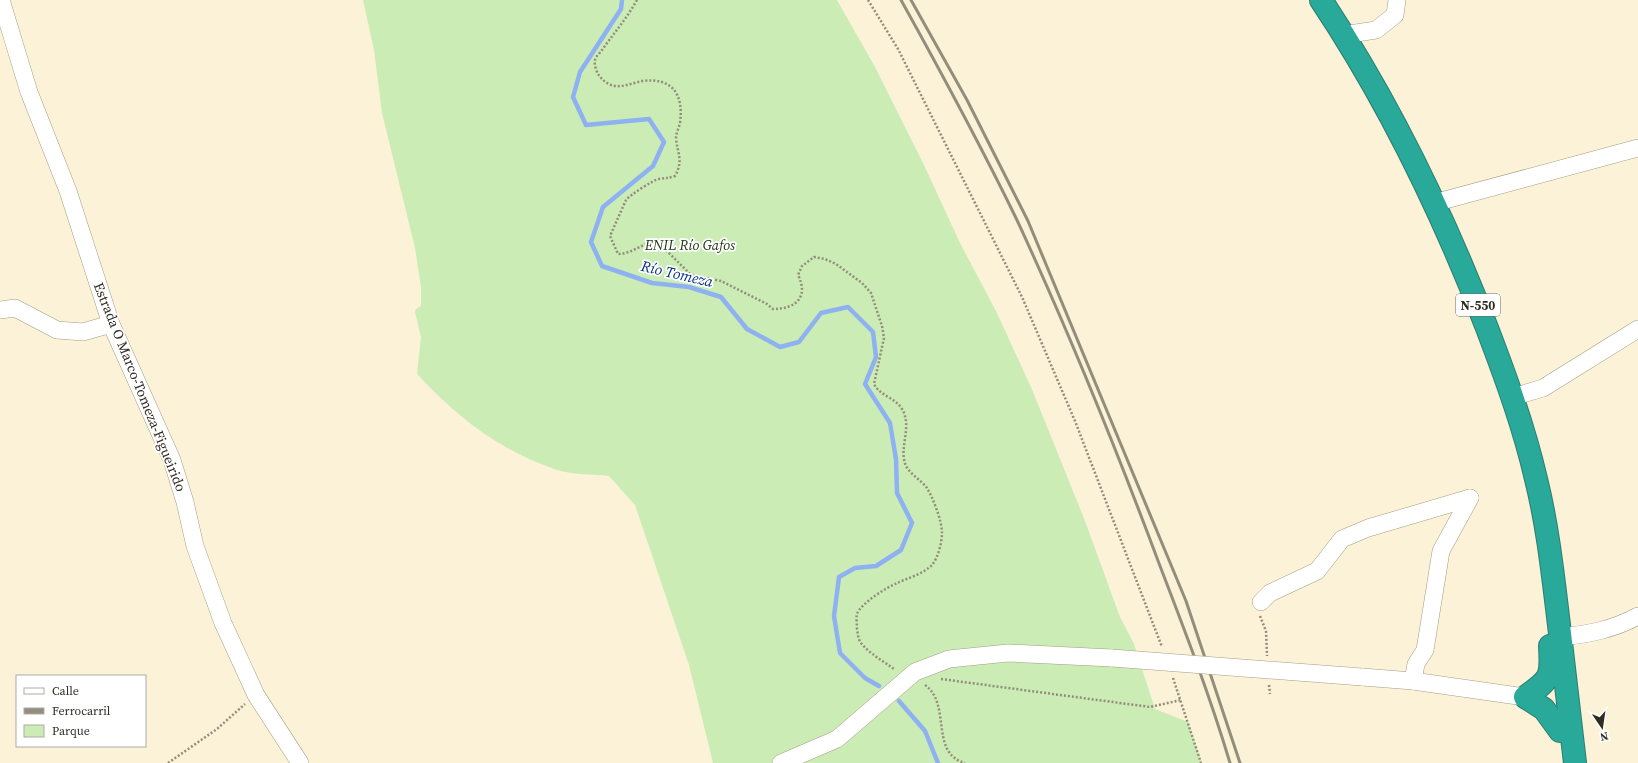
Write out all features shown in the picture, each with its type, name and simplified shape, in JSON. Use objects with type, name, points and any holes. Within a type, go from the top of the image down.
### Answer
[{"type":"highway","name":"N-550","points":[[1321,0],[1344,35],[1399,132],[1434,203],[1468,278],[1513,396],[1537,480],[1551,559],[1575,763]]},
{"type":"highway","points":[[1537,480],[1540,552],[1552,670],[1544,684],[1525,697],[1544,709],[1560,731]]},
{"type":"highway","name":"N-550","points":[[1560,637],[1560,731],[1562,763]]},
{"type":"street","name":"Estrada O Marco-Tomeza-Figueirido","points":[[1,0],[29,92],[68,191],[111,324],[172,460],[185,502],[198,553],[223,623],[256,695],[300,763]]},
{"type":"street","points":[[1344,35],[1376,30],[1395,15],[1397,0]]},
{"type":"street","points":[[1434,203],[1638,148]]},
{"type":"street","points":[[0,310],[15,308],[57,330],[83,332],[111,324]]},
{"type":"street","points":[[1513,396],[1543,388],[1638,329]]},
{"type":"street","points":[[1261,602],[1270,593],[1317,571],[1342,539],[1368,528],[1470,498],[1441,551],[1425,650],[1416,664],[1413,681]]},
{"type":"street","points":[[1560,637],[1593,634],[1624,623],[1638,616]]},
{"type":"street","points":[[781,763],[837,739],[911,675],[949,659],[1008,653],[1112,658],[1413,681],[1525,697]]},
{"type":"path","points":[[637,0],[628,16],[610,38],[595,60],[595,68],[598,75],[608,84],[621,86],[654,80],[667,84],[673,89],[681,102],[681,111],[676,137],[680,151],[679,163],[675,176],[650,182],[641,190],[630,195],[622,206],[610,236],[618,254],[625,254],[640,246],[654,242],[668,252],[691,274],[721,281],[767,304],[773,309],[784,309],[798,301],[803,295],[802,284],[798,275],[802,266],[814,257],[825,259],[836,264],[862,283],[871,293],[882,326],[884,338],[874,384],[877,389],[898,403],[903,410],[906,421],[903,453],[906,466],[926,488],[936,507],[942,533],[940,547],[933,564],[926,570],[888,588],[861,606],[856,615],[858,634],[860,642],[878,658],[911,675],[933,692],[937,701],[943,737],[948,751],[955,758],[965,763]]},
{"type":"path","points":[[868,0],[898,49],[1022,297],[1076,422],[1163,649]]},
{"type":"path","points":[[1261,602],[1259,614],[1266,631],[1267,664]]},
{"type":"path","points":[[1171,671],[1201,763]]},
{"type":"path","points":[[911,675],[949,682],[1150,707],[1181,700]]},
{"type":"path","points":[[1269,679],[1270,694]]},
{"type":"path","points":[[168,763],[216,729],[256,695]]},
{"type":"green space","name":"ENIL Río Gafos","points":[[363,0],[837,0],[875,67],[924,165],[960,243],[996,311],[1031,387],[1085,521],[1120,617],[1134,644],[1155,709],[1188,722],[1202,763],[713,763],[689,665],[635,505],[609,476],[563,472],[536,462],[498,443],[464,419],[417,374],[421,337],[415,312],[416,309],[421,306],[421,287],[415,248],[382,113],[374,50]]},
{"type":"waterway","name":"Río Tomeza","points":[[622,0],[621,9],[580,72],[573,97],[586,125],[649,119],[664,142],[653,166],[603,207],[591,242],[602,266],[652,283],[689,287],[721,297],[747,329],[780,347],[799,342],[821,313],[848,307],[873,332],[876,357],[865,384],[890,423],[896,459],[897,493],[912,523],[901,550],[876,566],[855,568],[839,577],[834,616],[840,653],[865,678],[879,686]]},
{"type":"waterway","name":"Río Tomeza","points":[[899,701],[925,731],[938,763]]},
{"type":"railway","points":[[901,0],[1016,218],[1055,304],[1109,434],[1143,522],[1197,664],[1230,763]]},
{"type":"railway","points":[[911,0],[967,100],[1028,221],[1186,601],[1240,763]]}]
